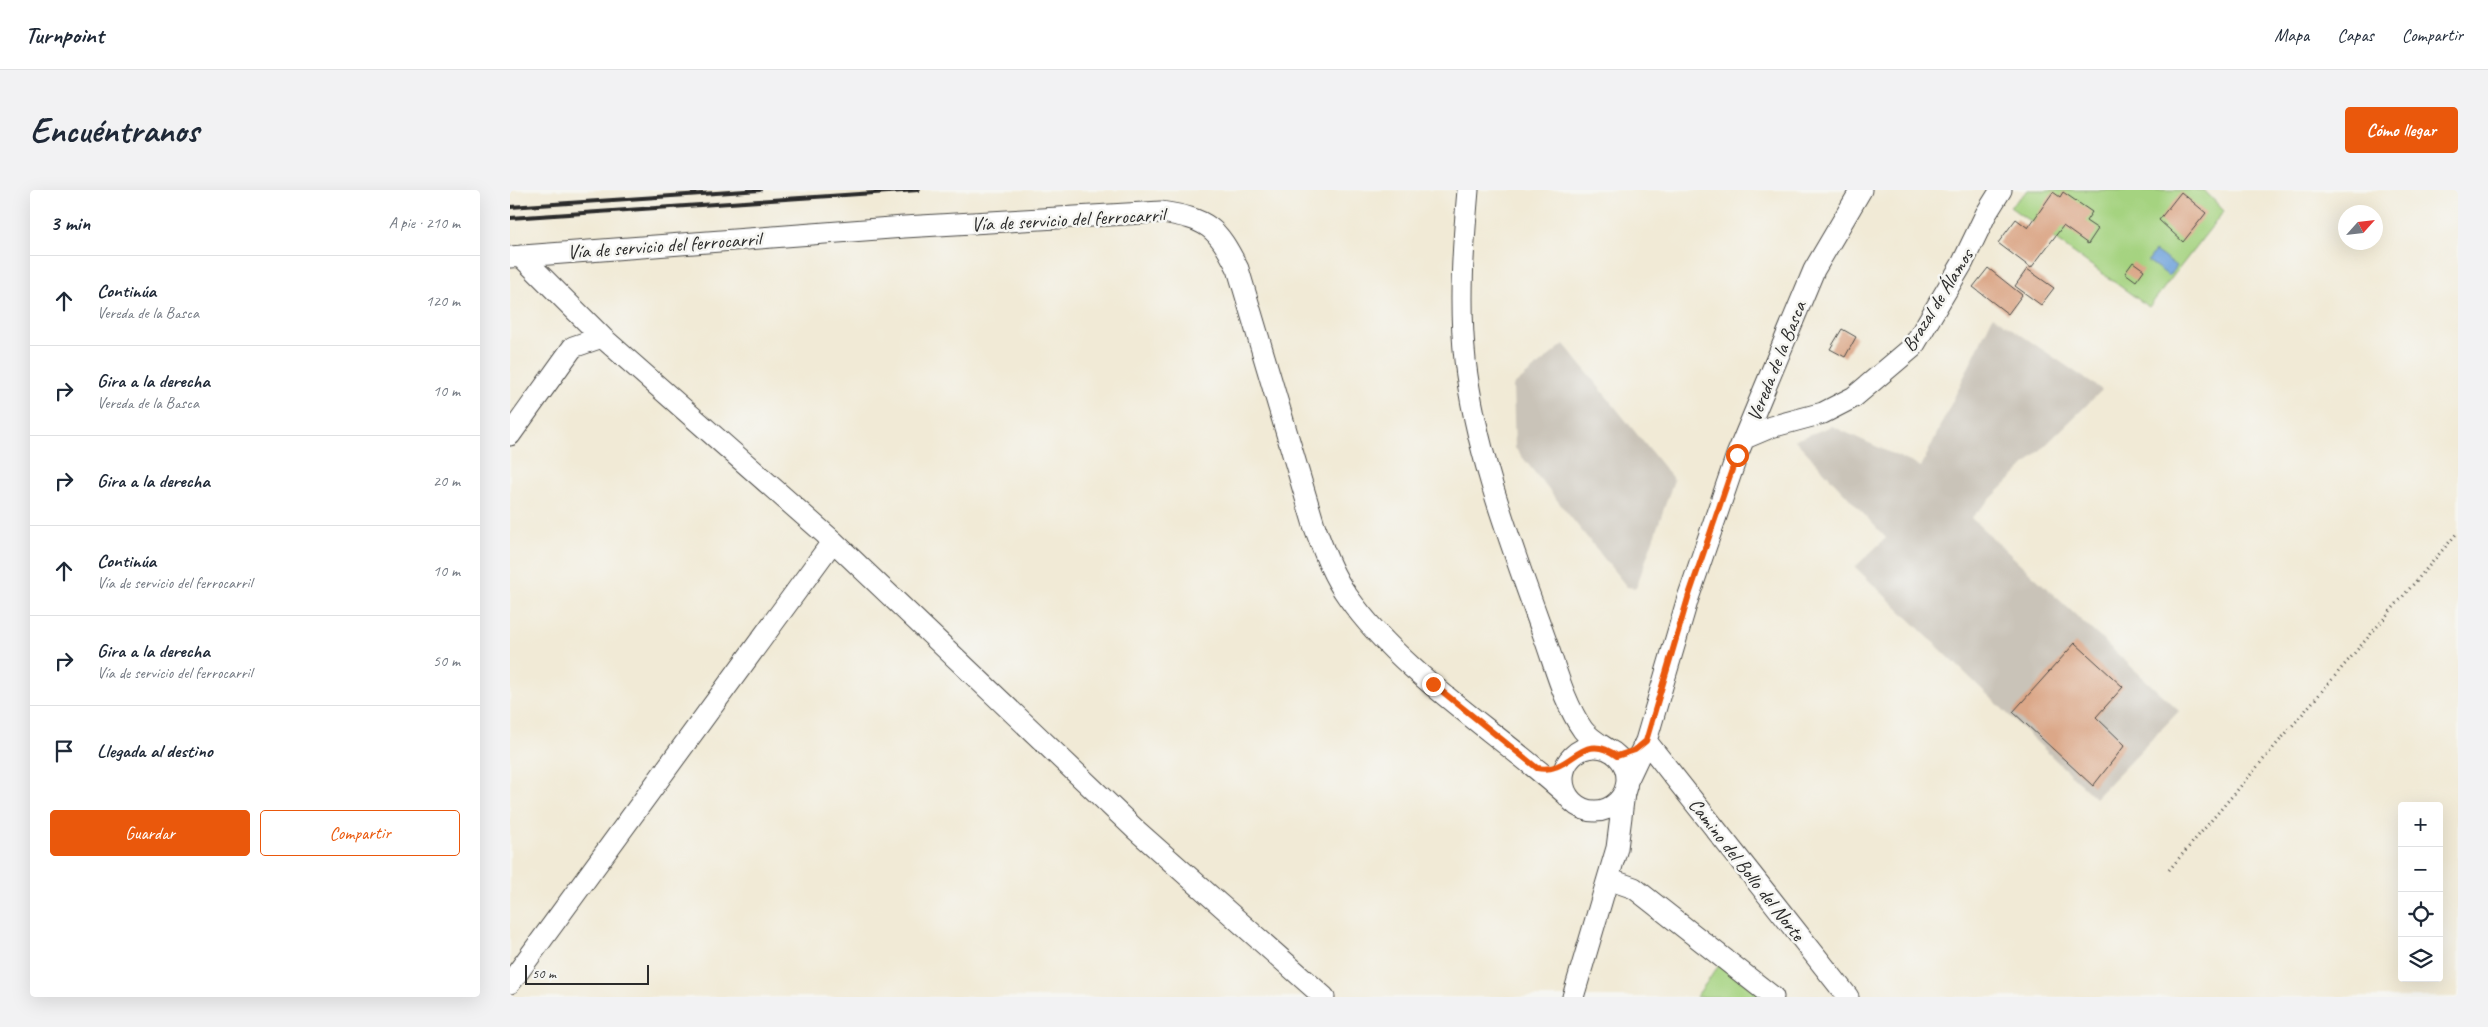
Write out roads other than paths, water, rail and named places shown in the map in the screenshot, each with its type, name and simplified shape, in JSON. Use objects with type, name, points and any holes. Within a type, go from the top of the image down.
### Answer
[{"type":"street","points":[[1468,190],[1462,271],[1465,360],[1477,425],[1498,504],[1570,706],[1587,734],[1614,753],[1623,763],[1625,787],[1610,807],[1590,810]]},
{"type":"street","name":"Vereda de la Basca","points":[[1573,997],[1617,848],[1625,787],[1646,741],[1688,598],[1737,455],[1814,270],[1861,190]]},
{"type":"street","name":"Brazal de Álamos","points":[[1745,438],[1771,426],[1823,413],[1854,397],[1913,347],[1957,273],[2001,190]]},
{"type":"street","name":"Vía de servicio del ferrocarril","points":[[515,256],[904,227],[1151,212],[1191,217],[1212,228],[1226,245],[1238,269],[1314,524],[1328,561],[1347,596],[1379,636],[1433,684],[1537,768],[1568,796]]},
{"type":"street","points":[[515,256],[602,337],[833,541],[1136,830],[1324,997]]},
{"type":"street","points":[[510,435],[573,347],[602,337]]},
{"type":"street","points":[[510,983],[833,541]]},
{"type":"street","points":[[1570,706],[1573,735],[1563,782],[1568,796],[1577,805],[1590,810],[1608,826],[1617,848]]},
{"type":"street","points":[[1537,768],[1553,768],[1568,761],[1583,749],[1601,747],[1614,753],[1635,750],[1646,741]]},
{"type":"street","name":"Camino del Bollo del Norte","points":[[1646,741],[1848,997]]},
{"type":"street","points":[[1608,879],[1634,888],[1773,997]]},
{"type":"water","points":[[2155,251],[2176,266],[2169,276],[2148,261]]},
{"type":"railway","points":[[510,207],[760,190]]},
{"type":"railway","points":[[510,218],[918,190]]}]
